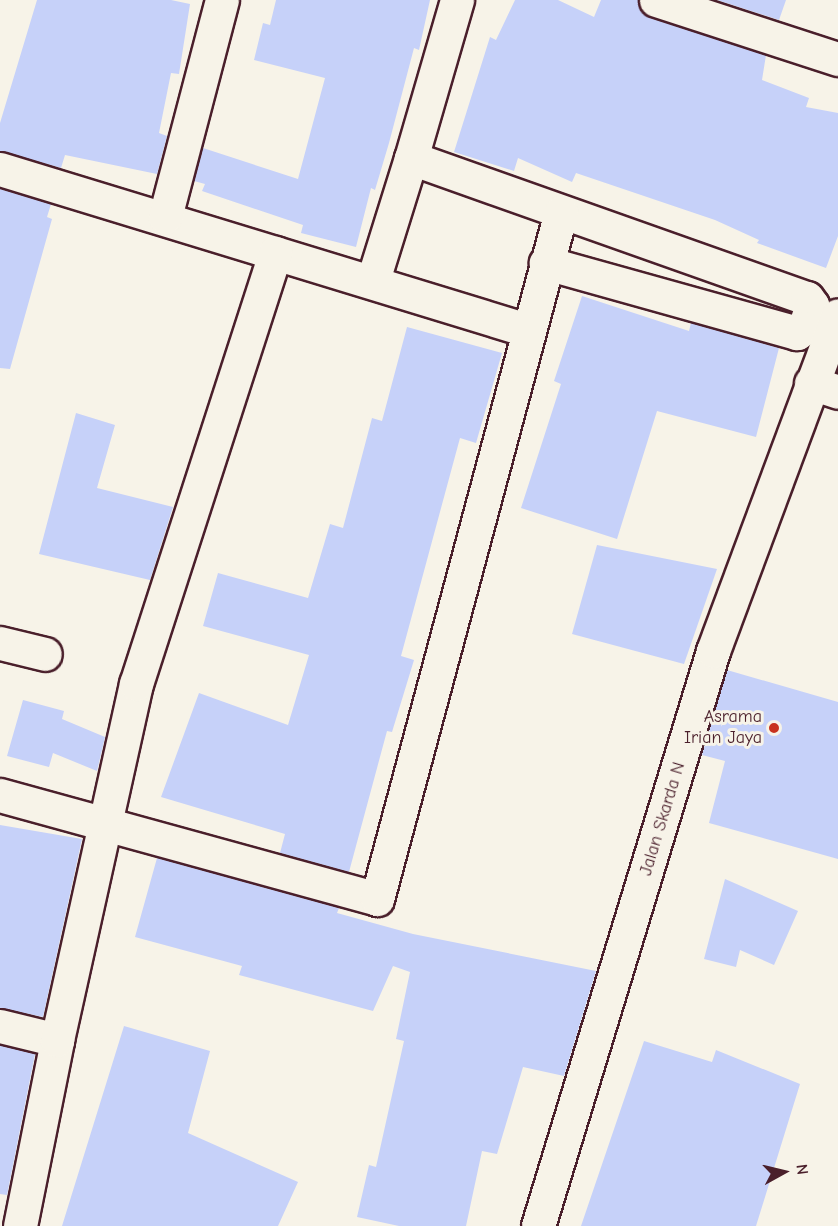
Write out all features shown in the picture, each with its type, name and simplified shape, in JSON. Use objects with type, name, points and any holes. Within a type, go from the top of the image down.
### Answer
[{"type":"street","points":[[165,217],[222,0]]},
{"type":"street","points":[[373,280],[457,0]]},
{"type":"street","points":[[656,0],[838,59]]},
{"type":"street","points":[[411,158],[807,298],[812,305],[804,328],[797,333],[546,263]]},
{"type":"street","points":[[0,169],[165,217],[275,253],[373,280],[526,330]]},
{"type":"street","points":[[0,795],[377,899],[526,330],[561,212]]},
{"type":"street","points":[[20,1226],[57,1040],[108,823],[136,684],[275,253]]},
{"type":"street","points":[[674,298],[685,255]]},
{"type":"street","name":"Jalan Skarda N","points":[[538,1226],[713,651],[825,387],[838,315]]},
{"type":"street","points":[[0,643],[45,654]]},
{"type":"street","points":[[0,1026],[57,1040]]},
{"type":"building","points":[[37,0],[171,0],[190,4],[179,74],[171,73],[159,133],[167,136],[157,174],[65,155],[61,168],[0,151],[0,123]]},
{"type":"building","points":[[276,0],[430,0],[419,50],[414,48],[389,143],[375,190],[371,188],[356,247],[301,233],[303,225],[202,191],[205,184],[194,181],[203,148],[298,179],[325,78],[254,60],[263,23],[270,25]]},
{"type":"building","points":[[515,0],[558,0],[594,17],[601,0],[638,0],[642,12],[650,18],[766,55],[762,80],[809,98],[806,107],[838,113],[838,236],[826,268],[757,243],[759,240],[715,220],[576,173],[572,182],[518,158],[514,171],[454,152],[490,37],[496,40]]},
{"type":"building","points":[[717,0],[786,0],[779,20]]},
{"type":"building","points":[[0,189],[51,204],[47,217],[52,219],[10,369],[0,368]]},
{"type":"building","points":[[582,296],[689,331],[691,323],[779,348],[756,437],[657,411],[617,539],[521,508],[561,384],[554,381]]},
{"type":"building","points":[[407,327],[502,353],[476,443],[460,438],[401,656],[414,660],[392,732],[387,731],[349,872],[280,853],[285,834],[161,797],[199,693],[288,725],[309,655],[203,626],[218,573],[308,598],[330,524],[343,528],[372,418],[382,421]]},
{"type":"building","points":[[76,413],[115,425],[97,488],[173,507],[150,580],[39,554]]},
{"type":"building","points":[[597,545],[717,569],[684,664],[572,634]]},
{"type":"building","points":[[727,670],[838,702],[838,859],[709,823],[725,761],[702,755]]},
{"type":"building","points":[[23,700],[64,711],[62,719],[105,737],[97,771],[53,753],[49,767],[7,756]]},
{"type":"building","points":[[0,825],[82,839],[43,1017],[0,1008]]},
{"type":"building","points":[[157,858],[339,908],[337,913],[413,934],[596,971],[564,1076],[523,1067],[497,1154],[482,1151],[466,1226],[399,1226],[357,1217],[369,1165],[376,1167],[404,1041],[396,1039],[410,972],[393,966],[373,1011],[239,975],[242,966],[135,937]]},
{"type":"building","points":[[725,879],[798,911],[774,965],[740,950],[736,967],[704,959]]},
{"type":"building","points":[[124,1026],[210,1051],[188,1133],[298,1182],[278,1226],[62,1226]]},
{"type":"building","points":[[644,1041],[712,1062],[716,1050],[800,1084],[756,1226],[581,1226]]},
{"type":"building","points":[[0,1045],[35,1054],[7,1195],[0,1194]]},
{"type":"place","name":"Asrama Irian Jaya","points":[[774,728]]}]
